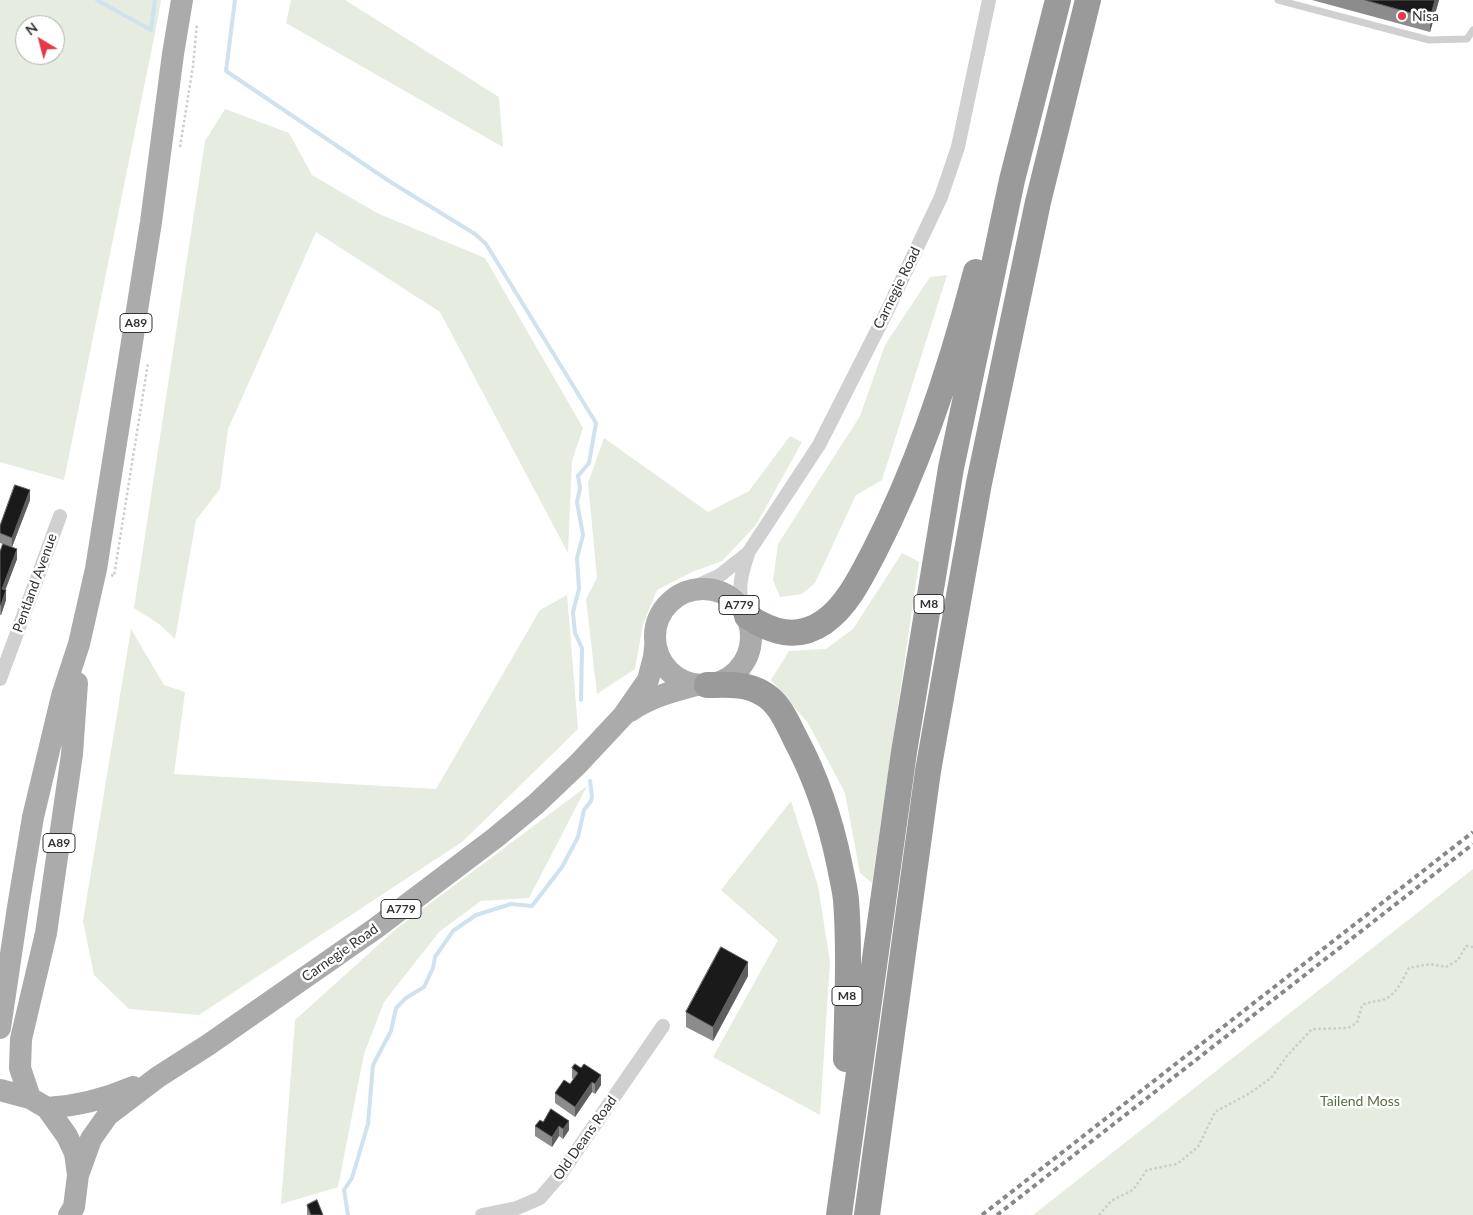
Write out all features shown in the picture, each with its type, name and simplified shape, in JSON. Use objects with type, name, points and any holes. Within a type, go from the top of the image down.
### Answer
[{"type":"highway","points":[[745,613],[764,628],[792,633],[814,628],[823,623],[849,596],[895,511],[941,393],[974,281],[1048,0]]},
{"type":"highway","name":"M8","points":[[839,1215],[904,752],[951,468],[1012,180],[1058,0]]},
{"type":"highway","name":"M8","points":[[867,1215],[928,771],[974,512],[1038,202],[1088,0]]},
{"type":"highway","name":"M8","points":[[701,685],[749,687],[773,702],[782,713],[804,754],[829,818],[846,898],[848,948],[844,1175]]},
{"type":"main road","name":"A89","points":[[0,1028],[33,817],[62,696],[79,644],[96,569],[124,402],[182,0]]},
{"type":"main road","name":"A779","points":[[655,647],[655,631],[660,615],[669,601],[683,592],[696,588],[710,589],[724,593],[735,600],[745,613],[751,631],[750,647],[745,661],[735,673],[722,682],[701,685]]},
{"type":"main road","name":"A89","points":[[69,1215],[74,1207],[78,1183],[75,1153],[68,1136],[39,1103],[20,1068],[22,1039],[46,933],[72,754],[79,644]]},
{"type":"main road","points":[[655,647],[659,658],[674,676],[685,682],[701,685]]},
{"type":"main road","name":"Carnegie Road","points":[[78,1183],[92,1140],[108,1115],[158,1077],[208,1046],[368,933],[495,838],[543,797],[578,764],[623,716],[648,680],[655,647]]},
{"type":"main road","name":"Carnegie Road","points":[[623,716],[650,699],[701,685]]},
{"type":"main road","name":"Carnegie Road","points":[[39,1103],[69,1106],[92,1101],[119,1093],[158,1077]]},
{"type":"main road","points":[[0,1090],[39,1103]]},
{"type":"main road","points":[[78,1183],[85,1215]]},
{"type":"street","name":"Carnegie Road","points":[[745,613],[739,591],[748,553],[819,445],[888,309],[941,197],[958,147],[989,0]]},
{"type":"street","name":"Pentland Avenue","points":[[0,678],[3,663],[60,516]]},
{"type":"street","name":"Carnegie Road","points":[[683,592],[719,576],[748,553]]},
{"type":"street","name":"Old Deans Road","points":[[482,1215],[517,1208],[540,1198],[560,1175],[663,1026]]},
{"type":"lane","points":[[1278,0],[1429,40],[1467,39],[1473,30]]},
{"type":"path","points":[[1099,1215],[1111,1201],[1133,1190],[1147,1170],[1177,1164],[1198,1147],[1215,1112],[1250,1093],[1271,1078],[1286,1057],[1312,1029],[1348,1028],[1357,1023],[1362,1005],[1384,1000],[1393,994],[1409,968],[1430,964],[1446,967],[1458,960],[1466,946],[1473,946]]},
{"type":"green space","points":[[0,0],[161,0],[156,28],[64,480],[0,462]]},
{"type":"green space","points":[[291,0],[345,0],[499,97],[503,147],[286,23]]},
{"type":"green space","points":[[225,109],[289,133],[312,175],[377,213],[485,258],[583,428],[572,461],[568,553],[440,312],[316,232],[228,429],[220,489],[196,520],[175,639],[159,624],[134,608],[205,141]]},
{"type":"green space","points":[[947,275],[882,480],[856,495],[815,583],[802,594],[780,597],[773,580],[778,544],[860,416],[885,345],[930,277]]},
{"type":"green space","points":[[790,436],[802,442],[756,525],[722,561],[692,572],[657,590],[643,624],[635,669],[597,694],[586,599],[597,578],[588,483],[604,438],[708,512],[749,491]]},
{"type":"green space","points":[[902,553],[919,562],[872,883],[860,873],[845,793],[808,723],[771,680],[789,651],[826,649],[853,629]]},
{"type":"green space","points":[[567,595],[578,729],[462,842],[199,1015],[129,1009],[94,975],[83,921],[131,629],[164,685],[185,692],[174,774],[436,789],[540,610]]},
{"type":"green space","points":[[587,786],[529,898],[481,901],[439,932],[384,1002],[364,1054],[338,1187],[281,1204],[295,1020],[396,929]]},
{"type":"green space","points":[[791,801],[818,886],[830,962],[820,1115],[713,1057],[778,940],[721,890]]},
{"type":"green space","name":"Tailend Moss","points":[[1473,869],[1473,1215],[1033,1215]]},
{"type":"building","points":[[1365,0],[1435,0],[1430,18]]},
{"type":"building","points":[[15,485],[30,490],[12,538],[0,533],[0,526]]},
{"type":"building","points":[[3,544],[17,549],[2,589],[6,590],[0,605],[0,552]]},
{"type":"building","points":[[721,947],[748,962],[713,1027],[686,1012]]},
{"type":"building","points":[[575,1064],[581,1068],[584,1064],[601,1075],[595,1084],[592,1082],[575,1107],[555,1093],[564,1080],[570,1084],[578,1073],[572,1068]]},
{"type":"building","points":[[551,1109],[569,1121],[563,1129],[559,1126],[552,1137],[535,1126],[540,1120],[543,1122]]},
{"type":"building","points":[[317,1200],[323,1215],[311,1215],[307,1205]]},
{"type":"waterway","points":[[97,0],[151,30],[155,0]]},
{"type":"waterway","points":[[235,0],[226,71],[389,181],[475,234],[486,244],[596,423],[589,463],[578,476],[580,488],[577,502],[583,535],[577,558],[579,589],[573,612],[575,633],[582,648],[581,700]]},
{"type":"waterway","points":[[348,1215],[344,1190],[352,1178],[368,1124],[373,1065],[391,1031],[396,1008],[406,998],[424,987],[433,968],[435,957],[453,931],[476,915],[511,904],[532,906],[562,867],[578,837],[584,810],[591,801],[590,781]]},
{"type":"railway","points":[[982,1215],[1473,832]]},
{"type":"railway","points":[[997,1215],[1473,844]]},
{"type":"place","name":"Nisa","points":[[1402,16]]}]
